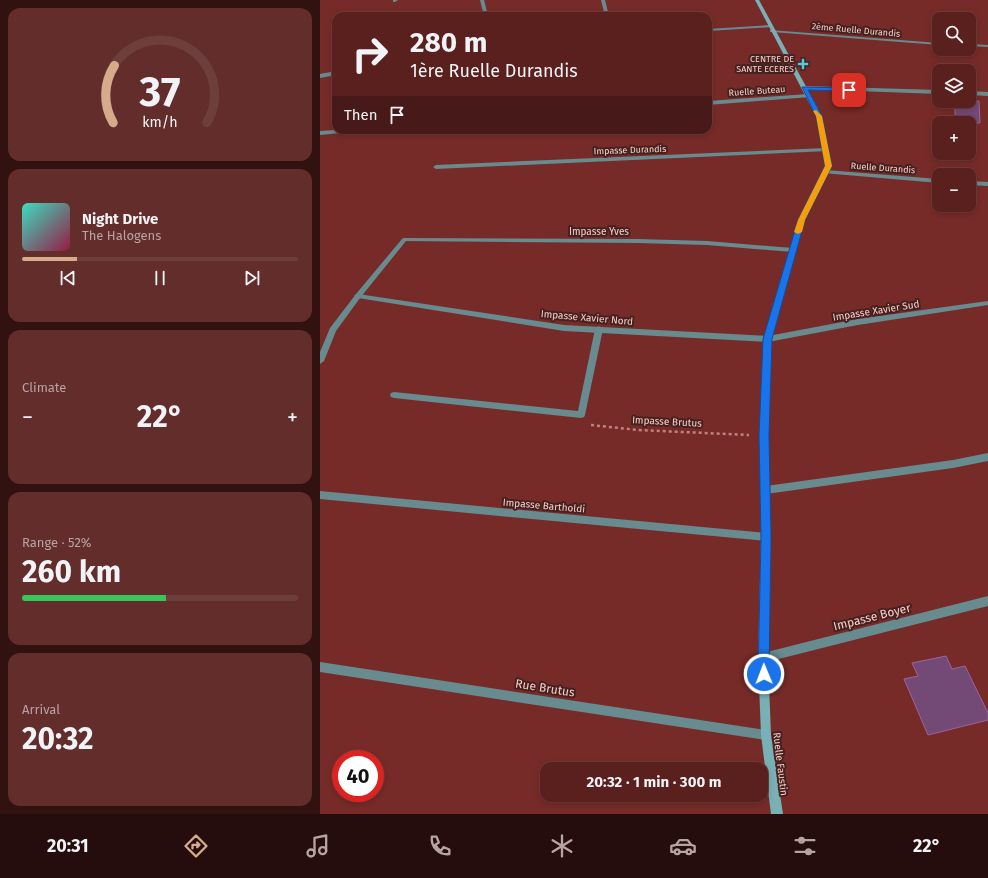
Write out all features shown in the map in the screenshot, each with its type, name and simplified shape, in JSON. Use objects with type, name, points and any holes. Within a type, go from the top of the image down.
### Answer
[{"type":"street","points":[[482,0],[485,12]]},
{"type":"street","points":[[603,0],[606,12]]},
{"type":"street","name":"Ruelle Faustin","points":[[757,0],[819,116],[828,166],[801,220],[768,339],[764,436],[766,538],[763,658],[766,735],[777,814]]},
{"type":"street","name":"2ème Ruelle Durandis","points":[[712,30],[771,28],[932,43]]},
{"type":"street","points":[[976,45],[988,46]]},
{"type":"street","points":[[320,76],[332,74]]},
{"type":"street","points":[[804,88],[932,92]]},
{"type":"street","points":[[976,93],[988,94]]},
{"type":"street","name":"Ruelle Buteau","points":[[712,103],[808,96]]},
{"type":"street","points":[[320,133],[332,132]]},
{"type":"street","name":"Impasse Durandis","points":[[436,167],[826,150]]},
{"type":"street","name":"Ruelle Durandis","points":[[825,172],[932,180]]},
{"type":"street","points":[[976,183],[988,184]]},
{"type":"street","name":"Impasse Yves","points":[[358,296],[404,240],[669,242],[707,243],[793,250]]},
{"type":"street","points":[[320,361],[333,330],[358,296]]},
{"type":"street","name":"Impasse Xavier Nord","points":[[358,296],[564,328],[768,339]]},
{"type":"street","name":"Impasse Xavier Sud","points":[[768,339],[858,322],[988,303]]},
{"type":"street","points":[[394,395],[580,415],[599,329]]},
{"type":"street","points":[[766,490],[953,464],[988,457]]},
{"type":"street","name":"Impasse Bartholdi","points":[[320,495],[766,538]]},
{"type":"street","name":"Impasse Boyer","points":[[763,658],[988,601]]},
{"type":"street","name":"Rue Brutus","points":[[320,667],[766,735]]},
{"type":"path","name":"Impasse Brutus","points":[[580,415],[578,423],[638,430],[764,436]]},
{"type":"building","points":[[976,101],[979,101],[980,123],[976,123],[976,116],[955,116],[955,108],[976,108]]},
{"type":"building","points":[[946,656],[952,669],[965,666],[988,713],[988,720],[928,735],[904,679],[918,676],[912,663]]},
{"type":"slow traffic","points":[[798,232],[801,220],[828,166],[819,116],[816,111]]},
{"type":"place","name":"CENTRE DE SANTE ECERES","points":[[803,64]]},
{"type":"route","points":[[764,674],[763,658],[766,538],[764,436],[768,339],[801,220],[828,166],[819,116],[804,88],[849,90]]}]
